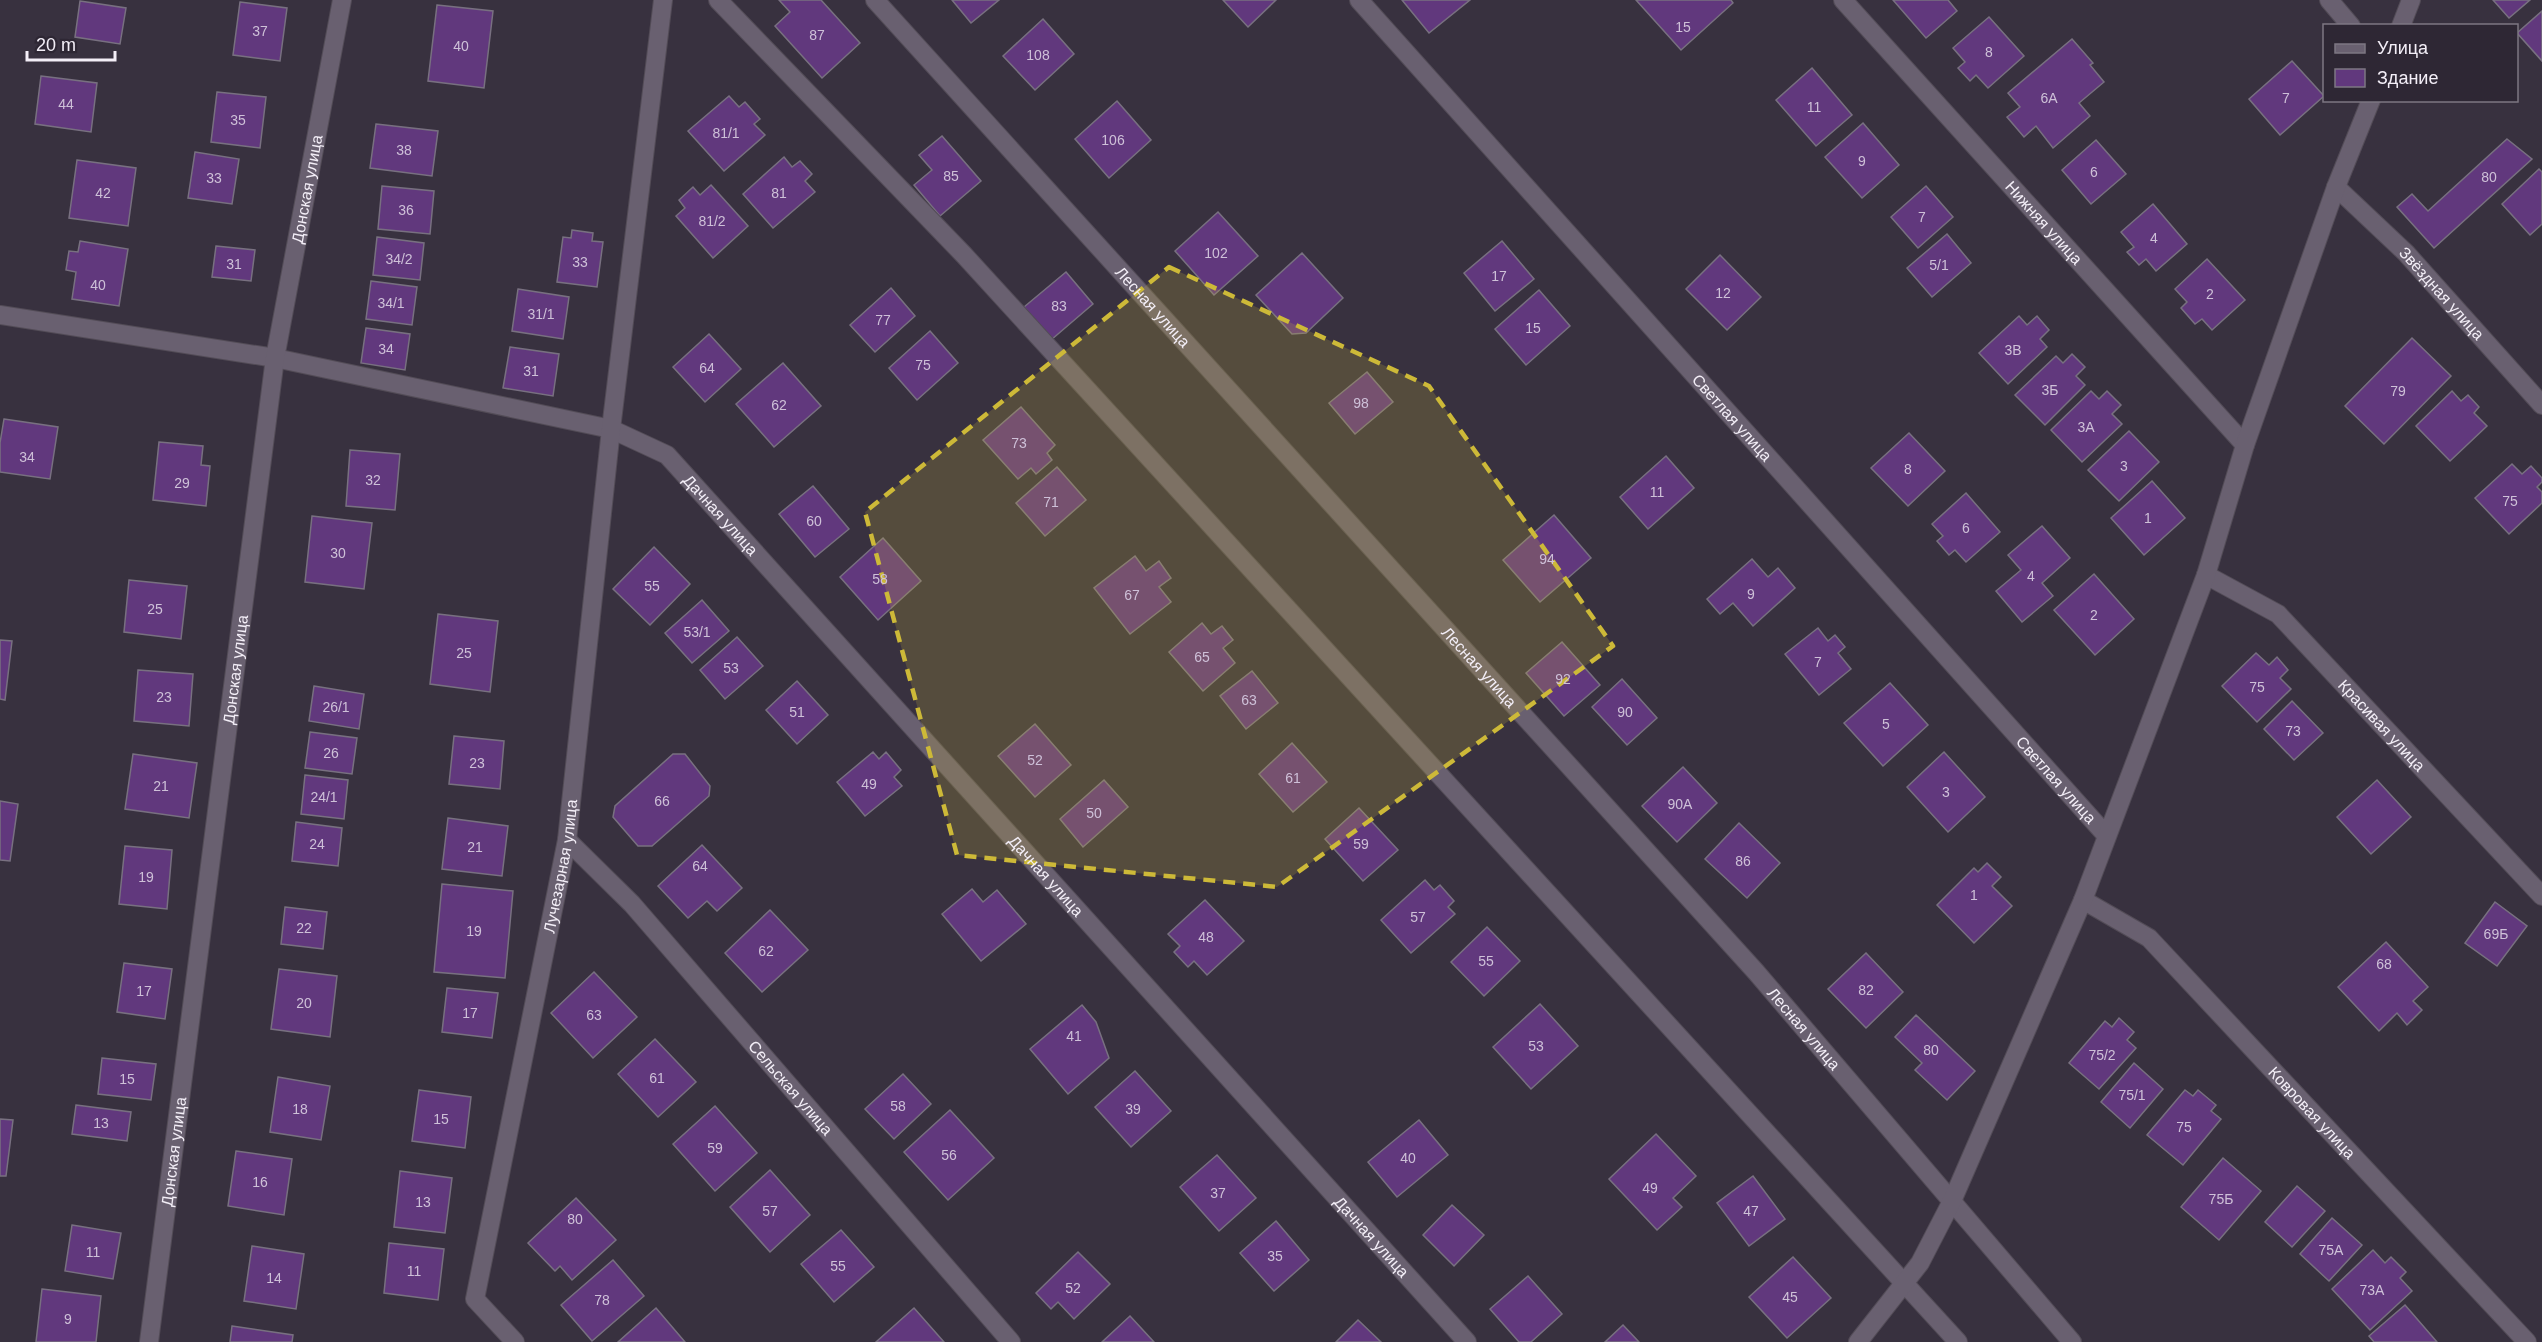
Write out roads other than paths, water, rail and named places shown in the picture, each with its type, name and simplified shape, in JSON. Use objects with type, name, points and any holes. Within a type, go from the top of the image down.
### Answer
[{"type":"street","name":"Донская улица","points":[[149,1342],[275,358],[342,0]]},
{"type":"street","name":"Лучезарная улица","points":[[515,1342],[475,1299],[567,840],[611,429],[663,0]]},
{"type":"street","points":[[718,0],[964,255],[1958,1342]]},
{"type":"street","name":"Лесная улица","points":[[875,0],[1756,972],[2072,1342]]},
{"type":"street","name":"Светлая улица","points":[[1359,0],[2106,835]]},
{"type":"street","name":"Нижняя улица","points":[[1843,0],[2245,445]]},
{"type":"street","points":[[2329,0],[2349,24]]},
{"type":"street","points":[[2402,24],[2411,0]]},
{"type":"street","points":[[1858,1342],[1920,1263],[1952,1202],[2083,900],[2206,575],[2245,445],[2336,187],[2369,102]]},
{"type":"street","name":"Звёздная улица","points":[[2336,187],[2406,252],[2542,405]]},
{"type":"street","name":"Дачная улица","points":[[0,315],[275,358],[611,429],[667,455],[1467,1342]]},
{"type":"street","name":"Красивая улица","points":[[2206,575],[2278,614],[2542,897]]},
{"type":"street","name":"Сельская улица","points":[[567,840],[632,904],[1011,1342]]},
{"type":"street","name":"Ковровая улица","points":[[2083,900],[2149,938],[2527,1342]]}]
